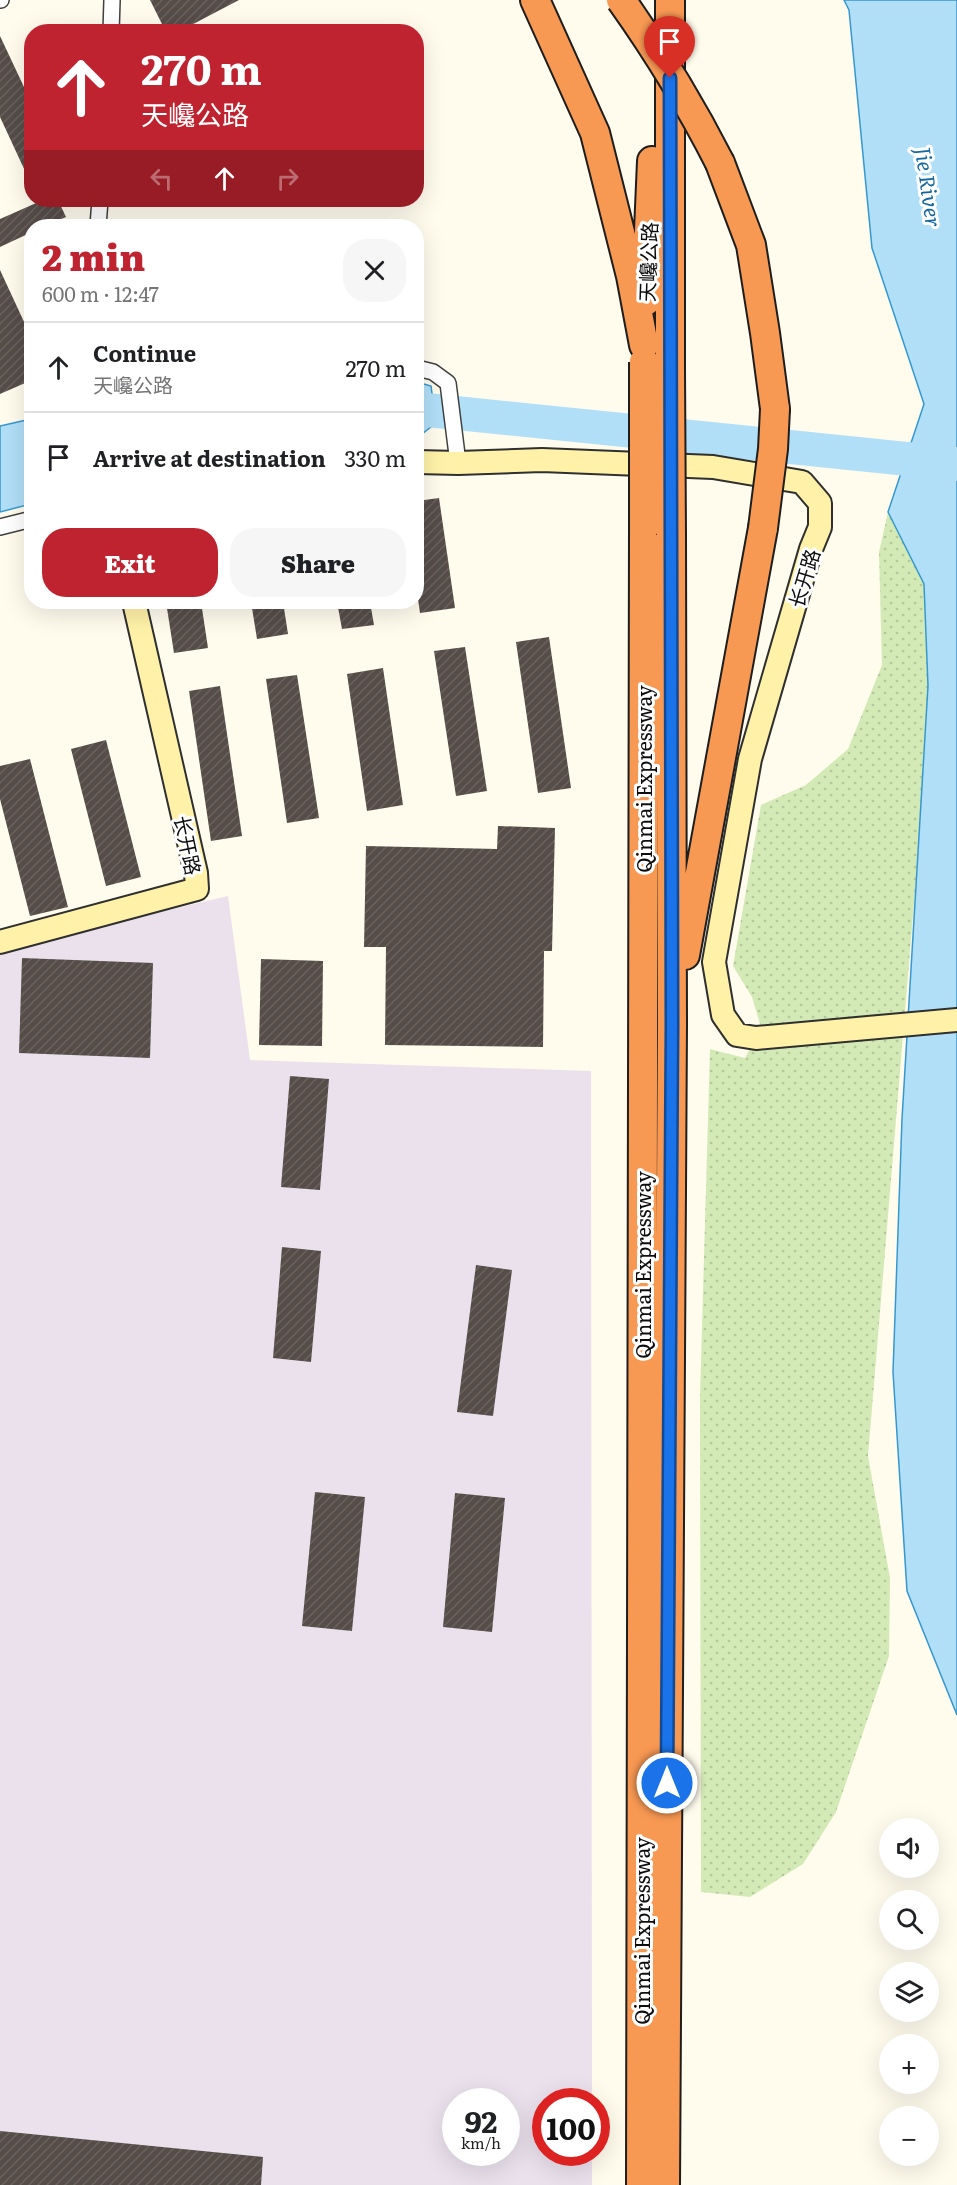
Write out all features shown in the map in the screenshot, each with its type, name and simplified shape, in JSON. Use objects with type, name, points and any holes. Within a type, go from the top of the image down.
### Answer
[{"type":"highway","points":[[535,0],[595,133],[631,276],[644,353]]},
{"type":"highway","points":[[621,0],[650,41],[696,115],[720,163],[751,245],[775,409],[773,449],[763,528],[672,1025]]},
{"type":"highway","name":"天巉公路","points":[[644,353],[655,98],[656,0]]},
{"type":"highway","name":"天巉公路","points":[[670,0],[672,1025]]},
{"type":"highway","name":"Qinmai Expressway","points":[[641,2185],[644,353]]},
{"type":"highway","name":"Qinmai Expressway","points":[[665,2185],[672,1025]]},
{"type":"street","points":[[111,24],[112,0]]},
{"type":"street","points":[[424,370],[434,372],[448,383],[458,464]]},
{"type":"street","name":"长开路","points":[[424,462],[458,464],[542,460],[713,467],[802,482],[820,503],[820,527],[811,549],[750,759],[714,962],[723,1015],[737,1035],[756,1038],[957,1020]]},
{"type":"street","points":[[0,527],[24,521]]},
{"type":"street","name":"长开路","points":[[0,942],[197,890],[196,873],[136,609]]},
{"type":"shaded area","points":[[228,896],[250,1060],[591,1071],[592,2088],[532,2088],[532,2166],[592,2166],[592,2185],[0,2185],[0,950]]},
{"type":"green space","points":[[888,512],[924,584],[928,686],[920,831],[868,1456],[890,1578],[889,1656],[836,1812],[803,1864],[750,1897],[701,1892],[700,1397],[710,1049],[745,1058],[761,1027],[752,997],[733,966],[761,805],[806,785],[848,749],[882,665],[879,552]]},
{"type":"water","name":"Jie River","points":[[844,0],[957,0],[957,1715],[907,1591],[893,1372],[902,1119],[928,686],[924,584],[888,512],[924,404],[872,248],[849,10]]},
{"type":"water","points":[[424,384],[431,386],[436,423],[424,432]]},
{"type":"water","points":[[24,421],[24,506],[0,512],[0,426]]},
{"type":"building","points":[[150,0],[239,0],[193,24],[162,24]]},
{"type":"building","points":[[0,36],[24,87],[24,169],[0,117]]},
{"type":"building","points":[[27,207],[61,207],[66,217],[24,219],[24,236],[0,247],[0,219]]},
{"type":"building","points":[[0,270],[24,322],[24,384],[0,394]]},
{"type":"building","points":[[439,498],[455,608],[420,613],[419,609],[424,609],[424,500]]},
{"type":"building","points":[[167,609],[202,609],[208,648],[174,653]]},
{"type":"building","points":[[252,609],[284,609],[288,634],[257,639]]},
{"type":"building","points":[[338,609],[371,609],[374,625],[342,629]]},
{"type":"building","points":[[549,637],[571,788],[538,793],[516,642]]},
{"type":"building","points":[[465,647],[487,791],[456,796],[434,651]]},
{"type":"building","points":[[383,668],[403,805],[367,811],[347,674]]},
{"type":"building","points":[[297,675],[319,818],[287,823],[266,679]]},
{"type":"building","points":[[220,686],[242,836],[211,841],[189,691]]},
{"type":"building","points":[[106,740],[141,877],[106,886],[71,749]]},
{"type":"building","points":[[30,759],[68,907],[30,916],[0,799],[0,766]]},
{"type":"building","points":[[498,826],[555,828],[552,951],[544,951],[543,1047],[385,1045],[386,947],[364,947],[366,846],[497,849]]},
{"type":"building","points":[[22,958],[153,963],[150,1058],[19,1053]]},
{"type":"building","points":[[261,959],[323,961],[322,1046],[259,1045]]},
{"type":"building","points":[[290,1076],[329,1079],[320,1190],[281,1187]]},
{"type":"building","points":[[282,1247],[321,1251],[311,1362],[273,1358]]},
{"type":"building","points":[[476,1265],[512,1270],[493,1416],[457,1412]]},
{"type":"building","points":[[315,1492],[365,1497],[352,1631],[302,1626]]},
{"type":"building","points":[[455,1493],[505,1498],[492,1632],[443,1627]]},
{"type":"building","points":[[0,2131],[263,2157],[261,2185],[0,2185]]},
{"type":"waterway","points":[[424,410],[957,464]]},
{"type":"route","points":[[667,1783],[672,1025],[670,78]]}]
